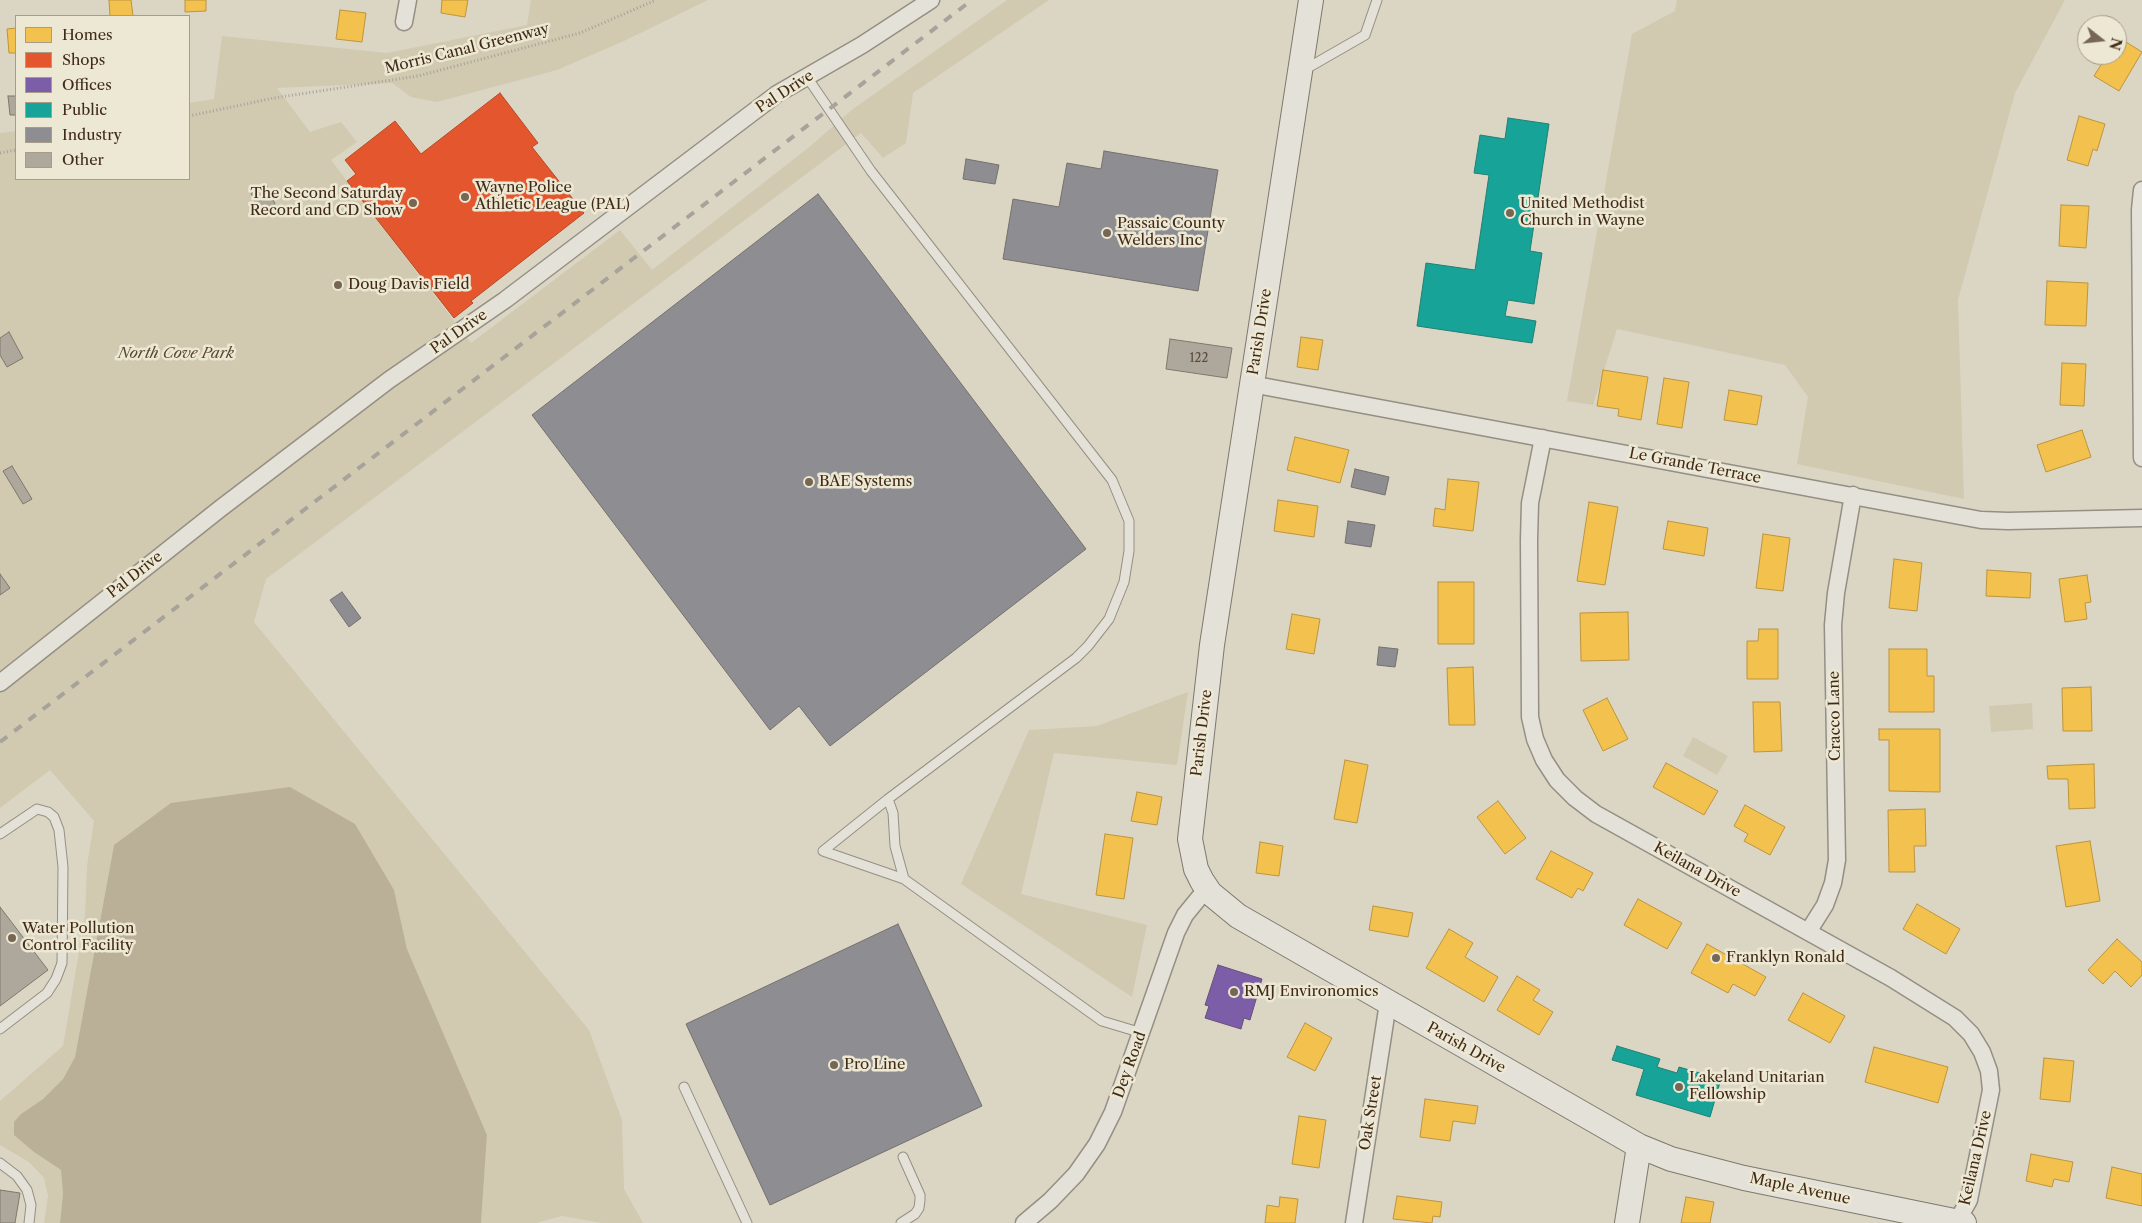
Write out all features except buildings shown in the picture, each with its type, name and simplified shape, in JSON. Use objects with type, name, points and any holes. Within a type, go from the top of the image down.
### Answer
[{"type":"street","points":[[404,22],[408,0]]},
{"type":"street","name":"Pal Drive","points":[[0,683],[221,508],[381,386],[505,300],[777,94],[895,25],[931,0]]},
{"type":"street","name":"Parish Drive","points":[[1311,0],[1212,645],[1190,839],[1192,856],[1196,869],[1207,888],[1221,904],[1238,916],[1388,1004],[1639,1146]]},
{"type":"street","points":[[2142,190],[2140,210],[2142,458]]},
{"type":"street","name":"Le Grande Terrace","points":[[1251,384],[1981,520],[2142,518]]},
{"type":"street","name":"Keilana Drive","points":[[1543,438],[1530,503],[1529,549],[1530,717],[1535,739],[1544,760],[1557,780],[1575,798],[1596,814],[1891,978],[1955,1018],[1971,1034],[1982,1052],[1989,1071],[1991,1090],[1969,1200],[1959,1222]]},
{"type":"street","name":"Cracco Lane","points":[[1808,932],[1825,905],[1833,883],[1837,860],[1834,625],[1836,593],[1854,495]]},
{"type":"street","name":"Dey Road","points":[[1024,1223],[1050,1201],[1076,1174],[1097,1144],[1113,1112],[1176,933],[1185,915],[1207,888]]},
{"type":"street","name":"Oak Street","points":[[1354,1223],[1388,1004]]},
{"type":"street","points":[[1627,1223],[1639,1146]]},
{"type":"street","name":"Maple Avenue","points":[[1639,1146],[1671,1159],[1744,1178],[1959,1222]]},
{"type":"lane","points":[[1301,71],[1365,35],[1377,0]]},
{"type":"lane","points":[[807,77],[871,171],[1112,480],[1128,522],[1129,551],[1124,582],[1109,619],[1076,658],[888,799],[823,851],[904,878],[1102,1021],[1142,1033]]},
{"type":"lane","points":[[888,799],[893,813],[895,846],[904,878]]},
{"type":"lane","points":[[0,834],[37,809],[48,812],[54,818],[59,830],[63,886],[62,963],[56,979],[47,993],[0,1029]]},
{"type":"lane","points":[[684,1087],[747,1223]]},
{"type":"lane","points":[[901,1223],[915,1214],[919,1208],[920,1200],[920,1194],[903,1157]]},
{"type":"lane","points":[[0,1163],[17,1176],[27,1190],[31,1205],[29,1223]]},
{"type":"path","name":"Morris Canal Greenway","points":[[190,116],[274,98],[418,76],[580,32],[656,0]]},
{"type":"path","points":[[0,153],[15,150]]},
{"type":"green space","name":"North Cove Park","points":[[531,0],[708,0],[624,41],[557,70],[437,102],[411,97],[392,83],[277,88],[310,132],[341,122],[357,142],[331,160],[471,343],[620,230],[652,270],[808,148],[853,109],[1007,0],[1049,0],[913,93],[906,143],[883,158],[861,133],[266,579],[254,622],[589,1030],[622,1120],[624,1189],[643,1223],[602,1223],[562,1216],[536,1223],[481,1223],[487,1135],[407,949],[394,890],[114,845],[75,1057],[63,1079],[43,1099],[21,1114],[34,1152],[61,1170],[63,1194],[60,1223],[44,1223],[48,1196],[44,1178],[29,1162],[0,1145],[0,1101],[63,1046],[85,916],[87,866],[94,821],[50,770],[0,808],[0,133],[15,131],[15,180],[190,180],[190,103],[214,99],[222,36],[387,53],[527,25]]},
{"type":"green space","points":[[1677,0],[2065,0],[2015,93],[1958,300],[1964,499],[1797,464],[1808,397],[1785,365],[1617,329],[1593,405],[1567,401],[1632,34],[1675,11]]},
{"type":"green space","points":[[1188,692],[1177,765],[1054,753],[1021,894],[1147,925],[1132,997],[961,884],[1029,730],[1097,726]]},
{"type":"green space","points":[[2032,703],[2033,729],[1991,732],[1989,706]]},
{"type":"green space","points":[[1693,737],[1728,756],[1717,775],[1683,756]]},
{"type":"shaded area","points":[[290,787],[355,824],[394,890],[407,949],[487,1135],[481,1223],[60,1223],[63,1194],[61,1170],[34,1152],[14,1135],[14,1122],[21,1114],[43,1099],[63,1079],[75,1057],[114,845],[171,803]]},
{"type":"railway","points":[[0,742],[972,0]]},
{"type":"place","name":"Wayne Police Athletic League (PAL)","points":[[465,197]]},
{"type":"place","name":"The Second Saturday Record and CD Show","points":[[413,203]]},
{"type":"place","name":"United Methodist Church in Wayne","points":[[1510,213]]},
{"type":"place","name":"Passaic County Welders Inc","points":[[1107,233]]},
{"type":"place","name":"Doug Davis Field","points":[[338,285]]},
{"type":"place","name":"BAE Systems","points":[[809,482]]},
{"type":"place","name":"Water Pollution Control Facility","points":[[12,938]]},
{"type":"place","name":"Franklyn Ronald","points":[[1716,958]]},
{"type":"place","name":"RMJ Environomics","points":[[1234,992]]},
{"type":"place","name":"Pro Line","points":[[834,1065]]},
{"type":"place","name":"Lakeland Unitarian Fellowship","points":[[1679,1087]]}]
